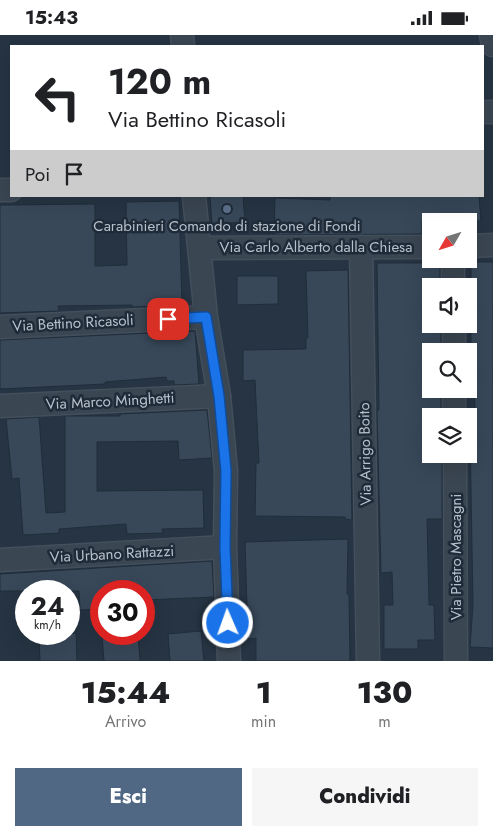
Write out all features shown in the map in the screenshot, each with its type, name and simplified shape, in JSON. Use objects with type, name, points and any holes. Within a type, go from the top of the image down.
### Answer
[{"type":"street","points":[[491,35],[493,45]]},
{"type":"street","points":[[194,197],[206,317],[219,396],[226,471],[225,547],[229,661]]},
{"type":"street","points":[[478,246],[493,245]]},
{"type":"street","name":"Via Arrigo Boito","points":[[362,247],[368,661]]},
{"type":"street","name":"Via Carlo Alberto dalla Chiesa","points":[[200,248],[422,247]]},
{"type":"street","name":"Via Bettino Ricasoli","points":[[0,327],[206,317]]},
{"type":"street","name":"Via Marco Minghetti","points":[[0,406],[219,396]]},
{"type":"street","name":"Via Pietro Mascagni","points":[[455,463],[456,661]]},
{"type":"street","name":"Via Urbano Rattazzi","points":[[0,560],[225,547]]},
{"type":"building","name":"Carabinieri Comando di stazione di Fondi","points":[[210,197],[243,197],[245,222],[212,224]]},
{"type":"building","points":[[330,197],[479,197],[481,221],[478,221],[478,213],[422,213],[422,234],[274,235],[275,198],[330,200]]},
{"type":"building","points":[[179,201],[182,305],[132,307],[132,305],[58,306],[59,311],[0,313],[0,205],[95,204],[95,266],[127,265],[126,202]]},
{"type":"building","points":[[478,262],[493,262],[493,648],[470,647],[473,605],[471,463],[477,463],[477,408],[475,408],[475,398],[477,398],[477,343],[471,343],[471,333],[477,333],[477,278],[471,278],[471,268],[477,268]]},
{"type":"building","points":[[377,263],[422,263],[422,268],[440,268],[440,278],[422,278],[422,333],[441,333],[441,343],[422,343],[422,398],[441,398],[441,408],[422,408],[422,463],[442,463],[442,519],[427,519],[429,605],[434,605],[435,640],[418,640],[418,649],[384,649],[384,605],[393,605],[392,572],[381,573],[377,410],[379,410]]},
{"type":"building","points":[[348,270],[352,520],[345,519],[345,517],[255,516],[256,463],[259,463],[255,380],[243,381],[243,350],[306,349],[306,338],[308,338],[306,271]]},
{"type":"building","points":[[237,276],[278,276],[278,304],[237,305]]},
{"type":"building","points":[[195,331],[199,384],[174,385],[174,381],[167,381],[166,377],[105,382],[105,384],[0,389],[0,340]]},
{"type":"building","points":[[207,410],[212,458],[179,460],[178,441],[97,442],[97,491],[203,490],[204,528],[162,529],[163,533],[127,534],[126,524],[59,529],[59,533],[23,535],[19,478],[12,479],[6,419],[39,417],[46,513],[65,512],[65,416],[120,416],[120,414]]},
{"type":"building","points":[[348,539],[347,594],[349,594],[350,661],[256,661],[256,638],[248,639],[245,542]]},
{"type":"building","points":[[212,561],[214,597],[155,600],[155,580],[90,580],[90,610],[80,610],[80,580],[15,580],[15,591],[0,591],[0,574]]},
{"type":"building","points":[[201,631],[204,661],[170,661],[168,634]]},
{"type":"building","points":[[39,645],[76,645],[77,661],[40,661]]},
{"type":"building","points":[[103,645],[139,645],[140,661],[104,661]]},
{"type":"place","name":"Carabinieri Comando di stazione di Fondi","points":[[227,209]]},
{"type":"route","points":[[168,319],[206,317],[219,396],[226,471],[225,547],[228,623]]}]
